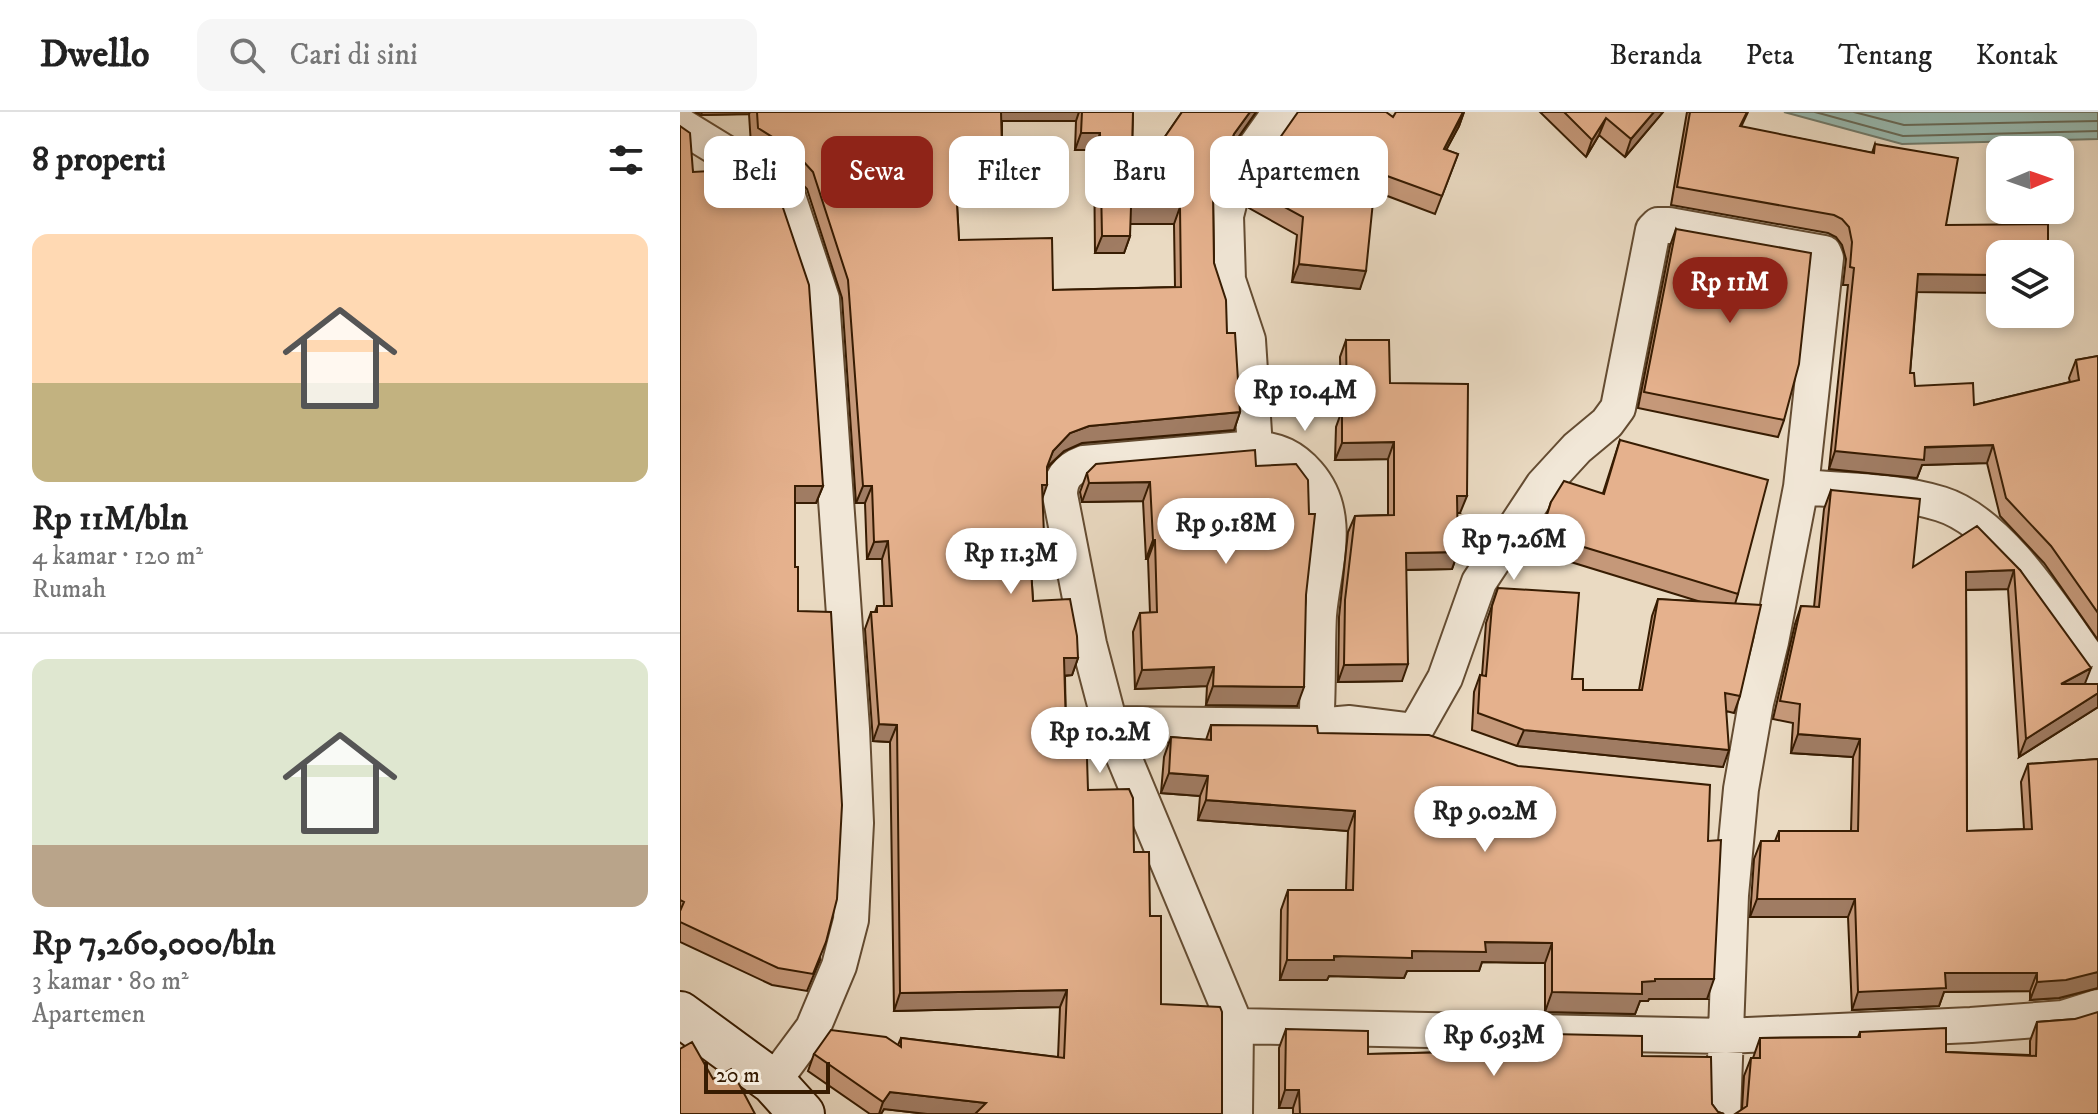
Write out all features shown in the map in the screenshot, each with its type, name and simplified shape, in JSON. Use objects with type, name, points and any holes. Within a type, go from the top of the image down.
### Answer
[{"type":"main road","points":[[680,1014],[773,1082],[802,1114]]},
{"type":"street","points":[[1255,448],[1248,340],[1228,280],[1226,216],[1232,192],[1246,160],[1280,112]]},
{"type":"street","points":[[680,125],[773,182],[788,196],[822,299],[852,729],[856,823],[851,920],[839,966],[813,1028],[773,1082]]},
{"type":"street","points":[[1110,724],[1316,726],[1350,723],[1391,726],[1428,736],[1479,582],[1543,485],[1577,448],[1607,423],[1618,408],[1651,235],[1658,225],[1824,253],[1826,258],[1801,487],[1756,703],[1726,788],[1731,895],[1723,1114]]},
{"type":"street","points":[[1235,1114],[1236,1026],[1110,724],[1089,644],[1060,483],[1071,468],[1084,463],[1255,448],[1272,449],[1296,460],[1320,487],[1326,508],[1329,542],[1319,616],[1320,685],[1316,726]]},
{"type":"street","points":[[1801,487],[1917,498],[1942,504],[1970,517],[2014,558],[2098,672]]},
{"type":"street","points":[[1236,1026],[1726,1036],[2002,1023],[2063,1018],[2098,1007]]},
{"type":"water","points":[[1784,112],[2098,112],[2098,139],[1986,136],[1986,142],[1902,144]]},
{"type":"building","points":[[757,112],[1001,112],[1002,136],[949,136],[949,208],[957,208],[959,240],[1052,238],[1053,290],[1181,287],[1180,208],[1194,208],[1194,136],[1165,136],[1182,112],[1250,112],[1233,136],[1210,136],[1214,263],[1226,300],[1227,333],[1235,333],[1240,412],[1089,426],[1070,433],[1053,451],[1047,467],[1047,485],[1042,485],[1044,535],[1029,536],[1033,601],[1070,599],[1078,658],[1064,658],[1066,728],[1086,727],[1088,790],[1129,789],[1133,798],[1134,852],[1149,852],[1150,916],[1161,916],[1161,1004],[1220,1007],[1222,1012],[1222,1114],[975,1114],[986,1103],[890,1092],[883,1102],[814,1054],[831,1030],[886,1037],[901,1047],[901,1038],[1064,1058],[1067,990],[900,993],[897,725],[879,724],[871,612],[877,612],[877,606],[892,606],[888,541],[874,542],[872,486],[863,486],[848,280],[825,208],[933,208],[933,136],[821,136],[821,197],[813,172],[805,163],[805,136],[771,136],[758,128]]},
{"type":"building","points":[[1082,112],[1133,112],[1132,136],[1081,133]]},
{"type":"building","points":[[1298,112],[1386,112],[1393,117],[1396,112],[1463,112],[1444,149],[1458,154],[1442,196],[1388,176],[1388,136],[1281,136]]},
{"type":"building","points":[[1564,112],[1654,112],[1631,139],[1606,118],[1592,140]]},
{"type":"building","points":[[1690,112],[1747,112],[1740,126],[1874,153],[1875,144],[1958,158],[1946,225],[2048,224],[2048,240],[1986,240],[1986,275],[1918,274],[1910,373],[1914,373],[1915,386],[1973,383],[1974,405],[2079,380],[2076,360],[2098,356],[2098,613],[2051,546],[2006,498],[1993,445],[1925,447],[1924,460],[1835,451],[1854,268],[1850,267],[1852,242],[1849,227],[1842,219],[1834,215],[1677,187]]},
{"type":"building","points":[[680,126],[690,133],[693,172],[704,171],[704,208],[783,208],[809,285],[823,486],[795,486],[795,567],[798,567],[798,611],[831,612],[842,805],[837,899],[826,942],[813,974],[778,968],[680,922],[684,902],[680,900]]},
{"type":"building","points":[[1101,208],[1131,208],[1130,236],[1102,236]]},
{"type":"building","points":[[1286,208],[1372,208],[1366,271],[1299,264],[1303,217]]},
{"type":"building","points":[[1676,229],[1811,253],[1799,364],[1784,420],[1644,392]]},
{"type":"building","points":[[1346,340],[1389,340],[1390,383],[1468,384],[1467,496],[1457,496],[1458,552],[1406,553],[1408,664],[1344,665],[1345,600],[1355,516],[1394,515],[1394,442],[1342,443],[1342,410],[1347,410]]},
{"type":"building","points":[[1620,440],[1768,480],[1738,594],[1541,534],[1551,502],[1564,481],[1604,494]]},
{"type":"building","points":[[1255,450],[1256,466],[1296,464],[1308,480],[1309,514],[1315,514],[1306,595],[1304,687],[1213,686],[1214,667],[1142,670],[1140,613],[1157,612],[1150,482],[1089,483],[1087,473],[1096,464]]},
{"type":"building","points":[[1831,490],[1920,499],[1913,567],[1977,526],[2020,570],[2091,668],[2061,684],[2098,684],[2098,693],[2026,739],[2014,570],[1966,572],[1967,831],[2032,829],[2028,764],[2098,759],[2098,972],[2066,980],[2037,982],[2037,973],[1945,973],[1946,988],[1858,992],[1855,899],[1757,899],[1761,841],[1779,841],[1779,831],[1858,831],[1860,739],[1798,734],[1800,704],[1780,701],[1801,606],[1819,607]]},
{"type":"building","points":[[1498,588],[1579,593],[1572,679],[1583,679],[1583,690],[1642,690],[1658,599],[1761,605],[1740,696],[1725,693],[1729,750],[1524,730],[1478,713],[1480,675],[1486,676],[1492,606]]},
{"type":"building","points":[[1211,725],[1317,726],[1318,733],[1429,735],[1518,766],[1710,785],[1708,841],[1721,840],[1714,979],[1655,979],[1642,982],[1642,994],[1552,992],[1552,943],[1485,942],[1486,952],[1412,951],[1412,958],[1334,956],[1334,960],[1287,960],[1288,890],[1353,890],[1355,811],[1206,800],[1208,776],[1169,773],[1171,737],[1211,740]]},
{"type":"building","points":[[2098,1012],[2098,1114],[1735,1114],[1747,1106],[1751,1058],[1760,1058],[1760,1038],[1860,1037],[1860,1032],[1946,1028],[1946,1052],[2036,1056],[2037,1022],[2075,1019]]},
{"type":"building","points":[[1286,1029],[1368,1031],[1368,1054],[1458,1052],[1458,1044],[1552,1043],[1552,1034],[1642,1036],[1642,1056],[1711,1057],[1712,1104],[1724,1114],[1300,1114],[1299,1090],[1285,1090]]},
{"type":"building","points":[[692,1042],[713,1079],[731,1069],[755,1114],[680,1114],[680,1049]]}]
